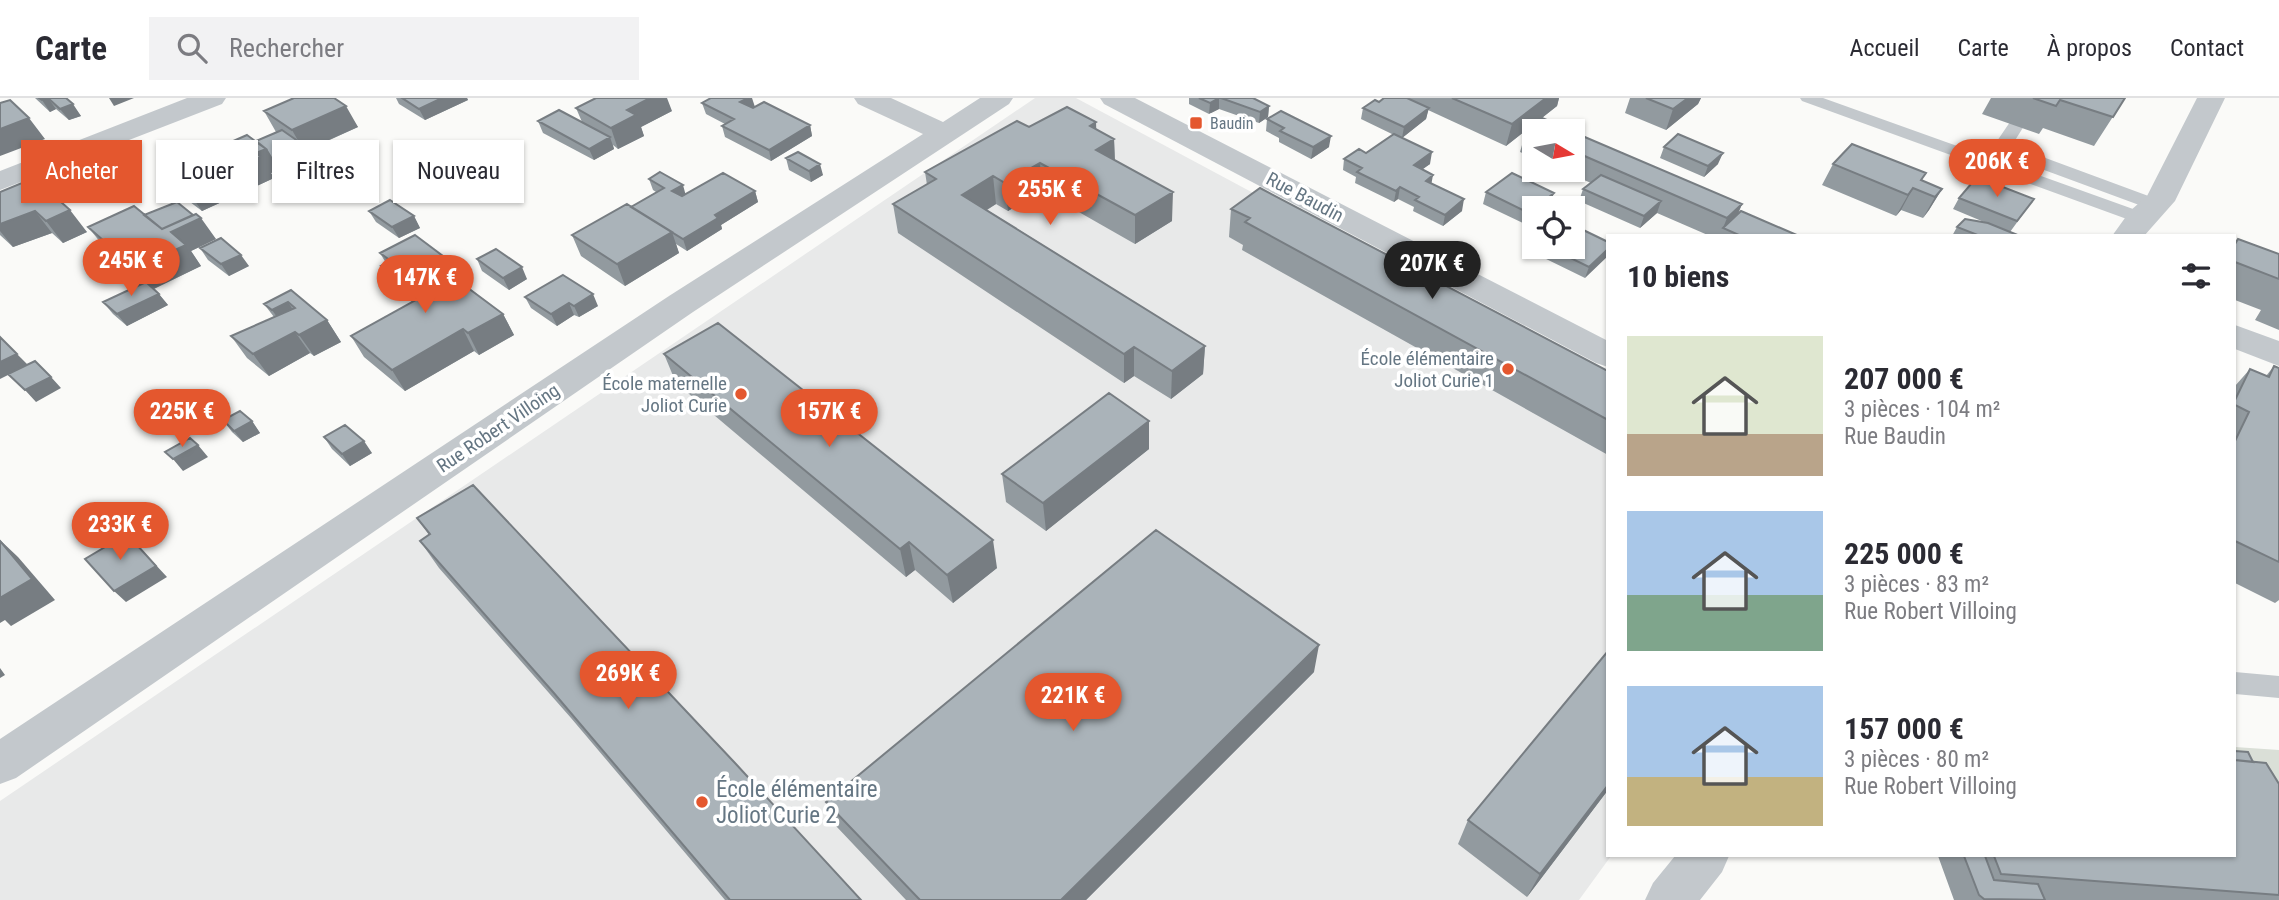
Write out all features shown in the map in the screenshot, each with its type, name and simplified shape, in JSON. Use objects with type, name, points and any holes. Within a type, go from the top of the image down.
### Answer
[{"type":"street","points":[[0,181],[212,98]]},
{"type":"street","points":[[868,98],[944,133]]},
{"type":"street","name":"Rue Robert Villoing","points":[[0,764],[681,304],[999,98]]},
{"type":"street","name":"Rue Baudin","points":[[1114,98],[1606,354]]},
{"type":"street","points":[[2142,220],[2211,98]]},
{"type":"street","points":[[2236,336],[2279,354]]},
{"type":"street","points":[[1670,900],[1704,857]]},
{"type":"lane","points":[[1808,98],[2142,220]]},
{"type":"lane","points":[[2016,126],[2004,144],[2142,220]]},
{"type":"lane","points":[[2236,683],[2279,687]]},
{"type":"shaded area","points":[[1035,98],[1076,98],[1606,382],[1606,857],[1610,857],[1579,900],[0,900],[0,801]]},
{"type":"shaded area","points":[[2236,747],[2279,750],[2279,874],[2236,796]]},
{"type":"building","points":[[48,98],[66,98],[73,104],[60,109]]},
{"type":"building","points":[[294,98],[334,98],[346,106],[292,130],[264,111]]},
{"type":"building","points":[[402,98],[442,98],[419,109]]},
{"type":"building","points":[[596,98],[650,98],[627,110],[636,115],[611,128],[576,108]]},
{"type":"building","points":[[711,98],[748,98],[740,102],[753,108],[764,102],[810,125],[769,150],[722,126],[734,119],[702,103]]},
{"type":"building","points":[[1199,98],[1219,98],[1210,103]]},
{"type":"building","points":[[1221,98],[1253,98],[1269,106],[1260,112]]},
{"type":"building","points":[[1384,98],[1407,98],[1429,108],[1404,127],[1363,108]]},
{"type":"building","points":[[1452,98],[1546,98],[1512,124]]},
{"type":"building","points":[[1646,98],[1688,98],[1673,109]]},
{"type":"building","points":[[2033,98],[2125,98],[2113,117],[2060,100],[2056,106]]},
{"type":"building","points":[[10,100],[29,118],[0,129],[0,103]]},
{"type":"building","points":[[1067,107],[1096,122],[1090,126],[1114,139],[1096,150],[1173,192],[1135,215],[1040,163],[1005,183],[993,176],[962,195],[1205,346],[1172,371],[1134,347],[1124,354],[893,204],[936,179],[925,172],[1017,121],[1029,127]]},
{"type":"building","points":[[559,110],[610,137],[589,149],[538,121]]},
{"type":"building","points":[[1281,111],[1331,136],[1313,147],[1280,131],[1284,128],[1267,119]]},
{"type":"building","points":[[282,130],[296,140],[272,140],[272,159],[258,140]]},
{"type":"building","points":[[1394,134],[1432,152],[1414,165],[1433,175],[1426,181],[1464,199],[1445,215],[1415,200],[1419,197],[1400,187],[1396,191],[1357,172],[1362,168],[1344,159],[1359,149],[1366,153]]},
{"type":"building","points":[[1678,134],[1723,153],[1708,166],[1664,147]]},
{"type":"building","points":[[247,135],[254,140],[236,140]]},
{"type":"building","points":[[1586,138],[1742,204],[1727,218],[1586,157]]},
{"type":"building","points":[[258,143],[266,149],[258,152]]},
{"type":"building","points":[[1852,144],[1926,173],[1921,180],[1942,189],[1935,197],[1913,188],[1908,195],[1833,164]]},
{"type":"building","points":[[798,152],[820,164],[809,171],[786,158]]},
{"type":"building","points":[[660,172],[683,185],[672,191],[682,196],[723,173],[755,191],[715,215],[718,218],[683,239],[631,207],[664,188],[649,179]]},
{"type":"building","points":[[1512,173],[1522,178],[1522,182],[1531,182],[1554,193],[1550,196],[1522,196],[1522,210],[1486,192]]},
{"type":"building","points":[[1601,175],[1661,201],[1644,216],[1583,189]]},
{"type":"building","points":[[1977,177],[2034,199],[2017,221],[1959,198]]},
{"type":"building","points":[[21,183],[21,203],[62,203],[70,210],[46,221],[35,211],[0,224],[0,192]]},
{"type":"building","points":[[1260,188],[1606,370],[1606,419],[1245,222],[1250,218],[1231,209]]},
{"type":"building","points":[[390,200],[414,216],[392,227],[369,211]]},
{"type":"building","points":[[178,203],[193,215],[162,229],[144,215]]},
{"type":"building","points":[[627,204],[672,232],[617,264],[572,235]]},
{"type":"building","points":[[134,206],[162,229],[196,214],[201,218],[171,232],[186,245],[135,268],[88,227]]},
{"type":"building","points":[[1741,211],[1794,234],[1736,234],[1723,228]]},
{"type":"building","points":[[1965,219],[1988,223],[2015,234],[1975,234],[1957,227]]},
{"type":"building","points":[[1585,231],[1606,241],[1606,251],[1589,267],[1573,259],[1585,259]]},
{"type":"building","points":[[415,235],[443,256],[437,259],[451,270],[447,272],[437,265],[426,270],[412,260],[402,265],[380,253]]},
{"type":"building","points":[[221,238],[241,255],[221,264],[200,248]]},
{"type":"building","points":[[2238,239],[2279,254],[2279,279],[2236,262]]},
{"type":"building","points":[[496,249],[522,267],[503,278],[477,259]]},
{"type":"building","points":[[394,259],[402,265],[412,260],[426,270],[437,265],[503,314],[468,333],[463,329],[392,370],[351,336],[421,297],[381,266]]},
{"type":"building","points":[[563,275],[593,294],[574,306],[569,303],[551,314],[525,297]]},
{"type":"building","points":[[146,282],[159,294],[117,314],[103,302]]},
{"type":"building","points":[[291,290],[327,320],[299,335],[295,332],[253,354],[231,336],[295,308],[288,302],[272,310],[264,304]]},
{"type":"building","points":[[718,323],[993,540],[947,575],[909,542],[900,549],[664,354]]},
{"type":"building","points":[[0,337],[17,354],[0,362]]},
{"type":"building","points":[[35,361],[51,377],[25,390],[8,374]]},
{"type":"building","points":[[2274,366],[2279,368],[2279,562],[2236,541],[2236,439],[2249,412],[2236,406],[2236,398],[2250,369],[2269,377]]},
{"type":"building","points":[[1109,393],[1149,421],[1043,503],[1002,474]]},
{"type":"building","points":[[240,411],[252,421],[234,431],[223,420]]},
{"type":"building","points":[[345,425],[364,441],[342,454],[324,437]]},
{"type":"building","points":[[190,438],[198,445],[173,459],[165,452]]},
{"type":"building","points":[[473,485],[861,900],[730,900],[420,541],[430,534],[417,518]]},
{"type":"building","points":[[1156,530],[1319,645],[1061,900],[920,900],[826,802]]},
{"type":"building","points":[[127,534],[156,566],[114,591],[85,559]]},
{"type":"building","points":[[0,541],[32,579],[0,598]]},
{"type":"building","points":[[1606,653],[1606,788],[1540,874],[1468,820]]},
{"type":"building","points":[[2236,751],[2248,752],[2253,762],[2236,760]]},
{"type":"building","points":[[2236,760],[2266,763],[2279,784],[2279,895],[2001,874],[1994,857],[2236,857]]},
{"type":"building","points":[[1964,857],[1985,857],[1994,880],[2038,884],[2045,900],[1984,899],[1979,895]]},
{"type":"place","name":"Baudin","points":[[1196,123]]},
{"type":"place","name":"École élémentaire Joliot Curie 1","points":[[1508,369]]},
{"type":"place","name":"École maternelle Joliot Curie","points":[[741,394]]},
{"type":"place","name":"École élémentaire Joliot Curie 2","points":[[702,802]]}]
